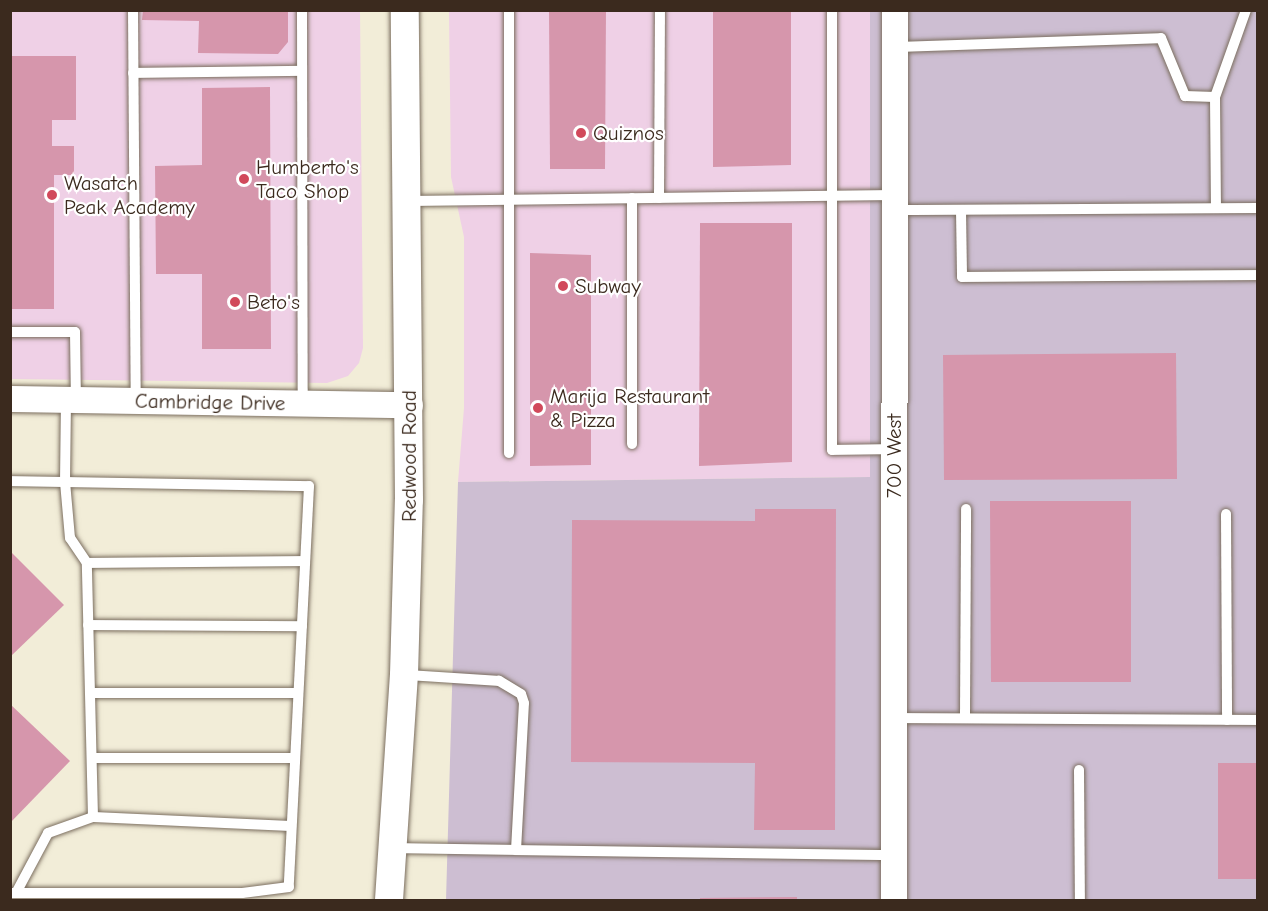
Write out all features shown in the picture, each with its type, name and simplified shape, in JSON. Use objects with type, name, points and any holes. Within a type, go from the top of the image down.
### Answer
[{"type":"main road","name":"Redwood Road","points":[[389,900],[404,675],[410,405],[405,10]]},
{"type":"street","name":"700 West","points":[[894,900],[895,10]]},
{"type":"street","name":"Cambridge Drive","points":[[10,399],[410,405]]},
{"type":"lane","points":[[133,10],[136,401]]},
{"type":"lane","points":[[302,10],[303,403]]},
{"type":"lane","points":[[509,10],[509,453]]},
{"type":"lane","points":[[659,198],[660,10]]},
{"type":"lane","points":[[832,10],[832,450],[894,449]]},
{"type":"lane","points":[[1216,208],[1215,97],[1246,10]]},
{"type":"lane","points":[[895,47],[1161,38],[1185,96],[1215,97]]},
{"type":"lane","points":[[133,73],[302,71]]},
{"type":"lane","points":[[408,201],[832,195],[961,211],[1257,208]]},
{"type":"lane","points":[[632,198],[632,444]]},
{"type":"lane","points":[[961,211],[962,277],[1257,275]]},
{"type":"lane","points":[[10,332],[75,332],[65,482],[70,538],[87,563],[93,817]]},
{"type":"lane","points":[[10,481],[309,486],[289,887],[242,893],[13,893]]},
{"type":"lane","points":[[965,718],[966,509]]},
{"type":"lane","points":[[1226,514],[1227,720]]},
{"type":"lane","points":[[87,563],[305,561]]},
{"type":"lane","points":[[88,624],[302,626]]},
{"type":"lane","points":[[404,675],[499,681],[521,694],[524,704],[516,850]]},
{"type":"lane","points":[[90,693],[298,693]]},
{"type":"lane","points":[[894,718],[1257,720]]},
{"type":"lane","points":[[92,758],[295,758]]},
{"type":"lane","points":[[1079,770],[1080,900]]},
{"type":"lane","points":[[13,893],[48,833],[93,817],[291,826]]},
{"type":"lane","points":[[393,848],[894,855]]},
{"type":"shaded area","points":[[11,11],[360,11],[363,348],[359,363],[348,376],[327,383],[11,379]]},
{"type":"shaded area","points":[[449,11],[870,11],[870,477],[458,482],[464,408],[464,237],[451,177]]},
{"type":"shaded area","points":[[870,11],[1257,11],[1257,900],[446,900],[458,482],[870,477]]},
{"type":"building","points":[[143,10],[288,10],[288,42],[278,54],[198,53],[199,21],[142,20]]},
{"type":"building","points":[[549,10],[606,10],[605,169],[550,169]]},
{"type":"building","points":[[713,10],[791,10],[791,165],[713,167]]},
{"type":"building","points":[[10,56],[76,56],[76,120],[52,120],[52,146],[74,146],[74,175],[54,175],[54,309],[10,309]]},
{"type":"building","points":[[270,87],[271,349],[202,349],[202,274],[156,274],[155,166],[202,165],[202,88]]},
{"type":"building","points":[[700,223],[792,223],[792,462],[699,466]]},
{"type":"building","points":[[530,253],[591,255],[591,465],[530,466]]},
{"type":"building","points":[[1176,353],[1177,479],[944,480],[943,355]]},
{"type":"building","points":[[990,501],[1131,501],[1131,682],[991,682]]},
{"type":"building","points":[[755,509],[836,509],[835,830],[754,830],[755,763],[571,762],[572,520],[755,521]]},
{"type":"building","points":[[10,551],[64,605],[10,657]]},
{"type":"building","points":[[10,704],[70,761],[10,823]]},
{"type":"building","points":[[1218,763],[1258,763],[1258,879],[1218,879]]},
{"type":"building","points":[[797,897],[797,900],[700,900],[700,898]]},
{"type":"place","name":"Quiznos","points":[[581,133]]},
{"type":"place","name":"Humberto's Taco Shop","points":[[244,179]]},
{"type":"place","name":"Wasatch Peak Academy","points":[[52,195]]},
{"type":"place","name":"Subway","points":[[563,286]]},
{"type":"place","name":"Beto's","points":[[235,302]]},
{"type":"place","name":"Marija Restaurant & Pizza","points":[[538,408]]}]
